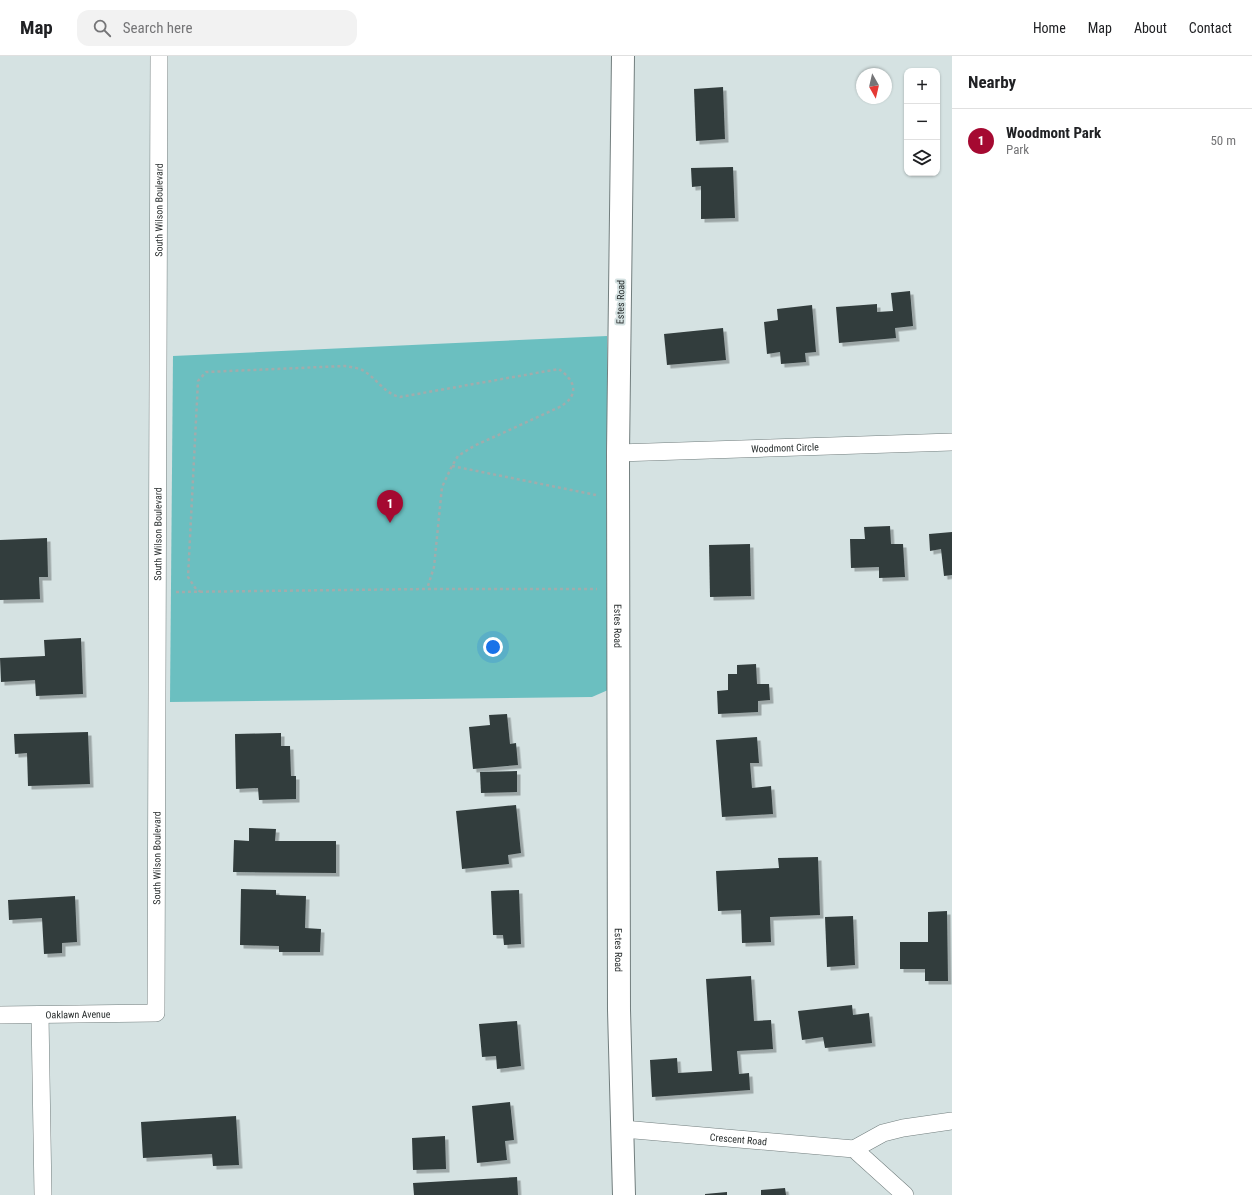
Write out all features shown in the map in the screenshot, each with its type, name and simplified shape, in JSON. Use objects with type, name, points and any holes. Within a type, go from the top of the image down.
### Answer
[{"type":"street","name":"South Wilson Boulevard","points":[[156,1013],[159,56]]},
{"type":"street","name":"Estes Road","points":[[623,56],[618,453],[618,589],[619,1010],[624,1195]]},
{"type":"street","name":"Woodmont Circle","points":[[618,453],[952,442]]},
{"type":"street","name":"Oaklawn Avenue","points":[[0,1015],[156,1013]]},
{"type":"street","points":[[40,1015],[43,1195]]},
{"type":"street","points":[[905,1195],[854,1149],[883,1133],[903,1128],[952,1121]]},
{"type":"street","name":"Crescent Road","points":[[623,1129],[854,1149]]},
{"type":"path","points":[[201,592],[196,589],[188,577],[198,381],[206,372],[345,366],[362,370],[376,380],[392,395],[400,397],[559,369],[569,376],[574,386],[572,396],[562,406],[474,446],[458,456],[442,487],[434,567],[427,588]]},
{"type":"path","points":[[452,466],[597,495]]},
{"type":"path","points":[[158,592],[427,588],[618,589]]},
{"type":"shaded area","points":[[607,336],[608,690],[592,697],[170,702],[173,356]]},
{"type":"building","points":[[723,87],[725,139],[696,141],[694,89]]},
{"type":"building","points":[[733,167],[735,218],[701,219],[701,186],[692,187],[691,168]]},
{"type":"building","points":[[910,291],[913,326],[895,328],[896,338],[839,343],[836,307],[877,304],[877,312],[893,311],[891,293]]},
{"type":"building","points":[[812,305],[816,352],[805,353],[806,362],[781,364],[780,352],[767,354],[764,322],[778,320],[777,309]]},
{"type":"building","points":[[723,328],[726,360],[667,365],[664,334]]},
{"type":"building","points":[[890,526],[891,544],[903,544],[905,577],[879,578],[879,567],[851,568],[850,539],[865,539],[864,527]]},
{"type":"building","points":[[952,532],[952,575],[944,576],[941,549],[930,551],[929,534]]},
{"type":"building","points":[[47,538],[48,577],[39,577],[40,599],[0,600],[0,540]]},
{"type":"building","points":[[750,544],[751,596],[710,597],[709,545]]},
{"type":"building","points":[[81,638],[83,694],[36,696],[35,680],[1,682],[0,658],[45,656],[44,640]]},
{"type":"building","points":[[756,664],[757,684],[769,684],[770,700],[758,701],[758,712],[718,714],[717,691],[728,690],[728,674],[737,674],[737,665]]},
{"type":"building","points":[[507,714],[510,744],[516,743],[518,765],[473,769],[469,727],[490,725],[489,715]]},
{"type":"building","points":[[88,732],[90,784],[28,786],[27,753],[15,754],[14,734]]},
{"type":"building","points":[[281,733],[281,746],[290,746],[291,776],[296,776],[296,799],[259,800],[258,788],[236,789],[235,734]]},
{"type":"building","points":[[757,737],[759,763],[750,763],[752,788],[771,786],[773,814],[722,817],[716,740]]},
{"type":"building","points":[[517,771],[517,792],[481,793],[480,772]]},
{"type":"building","points":[[516,805],[521,853],[508,855],[509,864],[462,869],[456,811]]},
{"type":"building","points":[[249,828],[276,829],[275,841],[336,841],[336,873],[233,872],[234,840],[249,841]]},
{"type":"building","points":[[818,857],[820,915],[770,917],[771,942],[742,943],[741,910],[718,911],[716,871],[779,868],[778,858]]},
{"type":"building","points":[[241,889],[276,890],[276,895],[306,896],[305,928],[321,929],[320,952],[279,952],[279,946],[240,945]]},
{"type":"building","points":[[519,890],[521,944],[504,945],[503,935],[493,935],[491,891]]},
{"type":"building","points":[[75,896],[77,942],[62,943],[62,953],[44,954],[42,918],[9,920],[8,900]]},
{"type":"building","points":[[947,911],[948,981],[925,981],[925,969],[900,969],[900,942],[928,942],[928,912]]},
{"type":"building","points":[[853,916],[855,965],[827,967],[825,917]]},
{"type":"building","points":[[751,976],[754,1021],[771,1020],[773,1049],[737,1051],[739,1074],[749,1073],[750,1090],[652,1097],[650,1060],[677,1058],[678,1073],[712,1071],[706,979]]},
{"type":"building","points":[[852,1005],[853,1015],[869,1013],[872,1043],[825,1048],[823,1037],[802,1040],[798,1011]]},
{"type":"building","points":[[517,1021],[521,1066],[497,1069],[496,1056],[482,1057],[479,1024]]},
{"type":"building","points":[[510,1102],[514,1140],[505,1141],[507,1160],[477,1163],[472,1106]]},
{"type":"building","points":[[236,1116],[239,1165],[213,1166],[212,1154],[143,1158],[141,1122]]},
{"type":"building","points":[[445,1136],[446,1169],[413,1170],[412,1138]]},
{"type":"building","points":[[517,1177],[518,1195],[414,1195],[413,1183]]},
{"type":"building","points":[[785,1188],[786,1195],[761,1195],[761,1190]]},
{"type":"building","points":[[727,1192],[727,1195],[705,1195],[705,1194]]},
{"type":"place","name":"Woodmont Park","points":[[390,523]]}]
